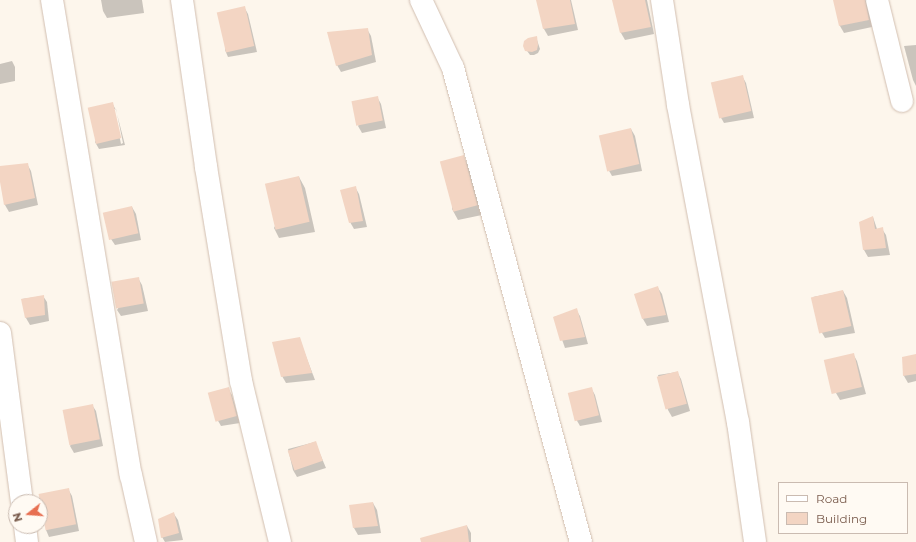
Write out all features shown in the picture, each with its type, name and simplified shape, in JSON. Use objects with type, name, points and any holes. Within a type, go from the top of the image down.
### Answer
[{"type":"street","points":[[52,0],[131,475],[146,542]]},
{"type":"street","points":[[182,0],[206,167],[241,381],[280,542]]},
{"type":"street","points":[[421,0],[453,68],[581,542]]},
{"type":"street","points":[[662,0],[680,113],[738,422],[755,542]]},
{"type":"street","points":[[877,0],[902,101]]},
{"type":"street","points":[[0,333],[21,494]]},
{"type":"building","points":[[536,0],[570,0],[575,24],[543,29]]},
{"type":"building","points":[[612,0],[645,0],[651,27],[620,33]]},
{"type":"building","points":[[833,0],[865,0],[869,20],[839,26]]},
{"type":"building","points":[[245,6],[254,46],[226,52],[217,13]]},
{"type":"building","points":[[368,28],[372,55],[336,66],[327,32]]},
{"type":"building","points":[[537,36],[537,50],[532,52],[525,51],[523,46],[524,41],[528,38]]},
{"type":"building","points":[[743,75],[751,111],[719,118],[711,82]]},
{"type":"building","points":[[378,96],[383,121],[356,126],[351,101]]},
{"type":"building","points":[[113,102],[121,138],[96,144],[88,108]]},
{"type":"building","points":[[631,128],[639,164],[607,171],[599,135]]},
{"type":"building","points":[[464,155],[477,205],[453,212],[440,161]]},
{"type":"building","points":[[28,163],[35,198],[4,205],[0,182],[0,166]]},
{"type":"building","points":[[299,176],[310,222],[275,230],[265,184]]},
{"type":"building","points":[[356,186],[363,221],[349,223],[340,190]]},
{"type":"building","points":[[132,206],[138,233],[109,240],[103,213]]},
{"type":"building","points":[[873,216],[875,229],[883,227],[886,248],[863,250],[859,222]]},
{"type":"building","points":[[139,277],[144,304],[116,308],[111,282]]},
{"type":"building","points":[[658,286],[666,315],[642,319],[634,294]]},
{"type":"building","points":[[843,290],[851,326],[819,333],[811,297]]},
{"type":"building","points":[[44,295],[45,315],[25,318],[21,299]]},
{"type":"building","points":[[577,308],[585,337],[560,341],[553,317]]},
{"type":"building","points":[[300,337],[312,373],[281,377],[272,342]]},
{"type":"building","points":[[854,353],[862,387],[832,394],[824,360]]},
{"type":"building","points":[[916,354],[916,374],[903,376],[902,357]]},
{"type":"building","points":[[678,371],[687,404],[666,410],[657,377]]},
{"type":"building","points":[[229,387],[237,416],[216,422],[208,393]]},
{"type":"building","points":[[592,387],[599,415],[575,421],[568,393]]},
{"type":"building","points":[[93,404],[100,439],[69,445],[63,410]]},
{"type":"building","points":[[316,441],[323,461],[294,471],[288,451]]},
{"type":"building","points":[[69,488],[76,524],[48,530],[48,494],[39,494]]},
{"type":"building","points":[[373,502],[378,526],[353,528],[349,505]]},
{"type":"building","points":[[174,512],[179,533],[161,538],[158,519]]},
{"type":"building","points":[[467,525],[469,542],[421,542],[420,538]]}]
